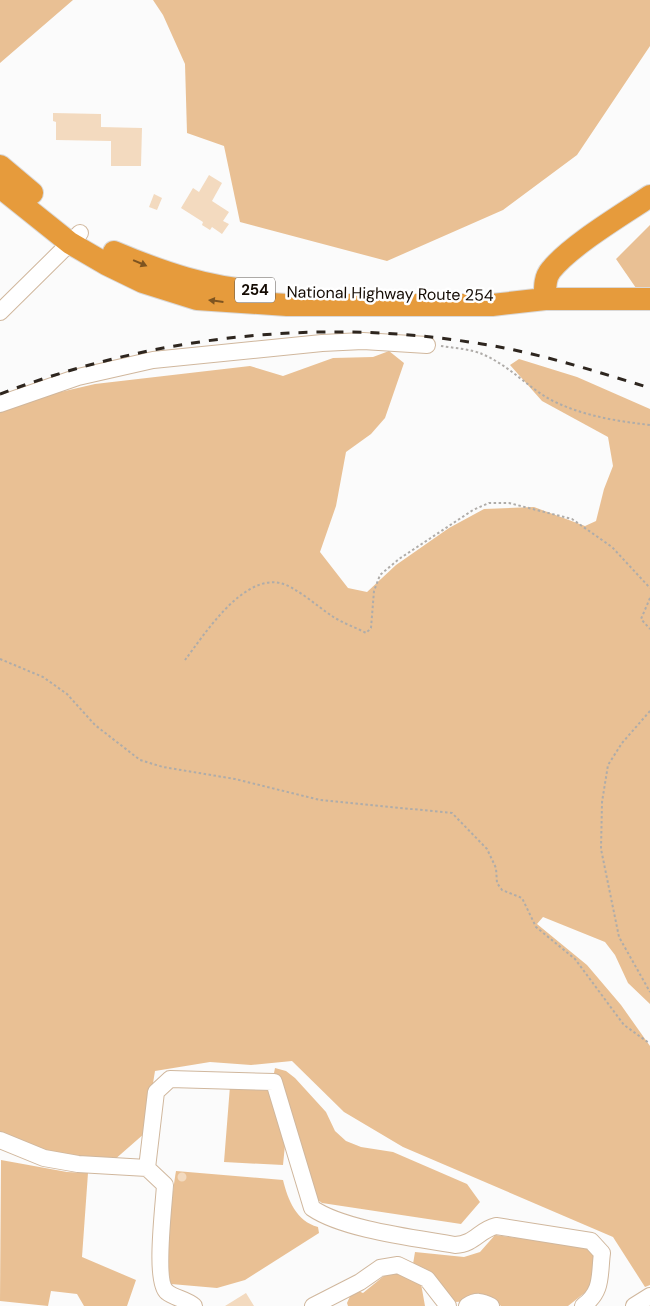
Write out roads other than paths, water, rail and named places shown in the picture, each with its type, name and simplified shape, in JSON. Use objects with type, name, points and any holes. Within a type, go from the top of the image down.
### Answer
[{"type":"highway","name":"National Highway Route 254","points":[[0,166],[75,238]]},
{"type":"highway","name":"National Highway Route 254","points":[[0,186],[75,238],[153,268],[204,283],[253,290],[489,293],[545,299]]},
{"type":"highway","points":[[545,299],[545,283],[550,271],[569,252],[650,196]]},
{"type":"highway","name":"254","points":[[545,299],[650,299]]},
{"type":"street","points":[[0,312],[75,238]]},
{"type":"street","points":[[0,404],[78,377],[153,360],[322,343],[363,341],[427,345]]},
{"type":"street","points":[[147,1168],[156,1092],[170,1079],[274,1082],[312,1208],[322,1214],[378,1231],[455,1245],[466,1244],[476,1239],[489,1227],[496,1226],[591,1241],[602,1253],[598,1289],[594,1298],[583,1306]]},
{"type":"street","points":[[0,1140],[44,1158],[78,1164],[147,1168],[165,1185],[160,1270],[162,1287],[167,1293],[184,1299],[194,1306]]},
{"type":"street","points":[[313,1306],[380,1268],[398,1265],[427,1279],[448,1306]]},
{"type":"street","points":[[634,1306],[650,1296]]},
{"type":"street","points":[[467,1306],[483,1301],[491,1306]]},
{"type":"railway","points":[[0,394],[58,374],[117,358],[177,346],[238,337],[360,332],[421,336],[503,348],[546,357],[650,388]]}]
